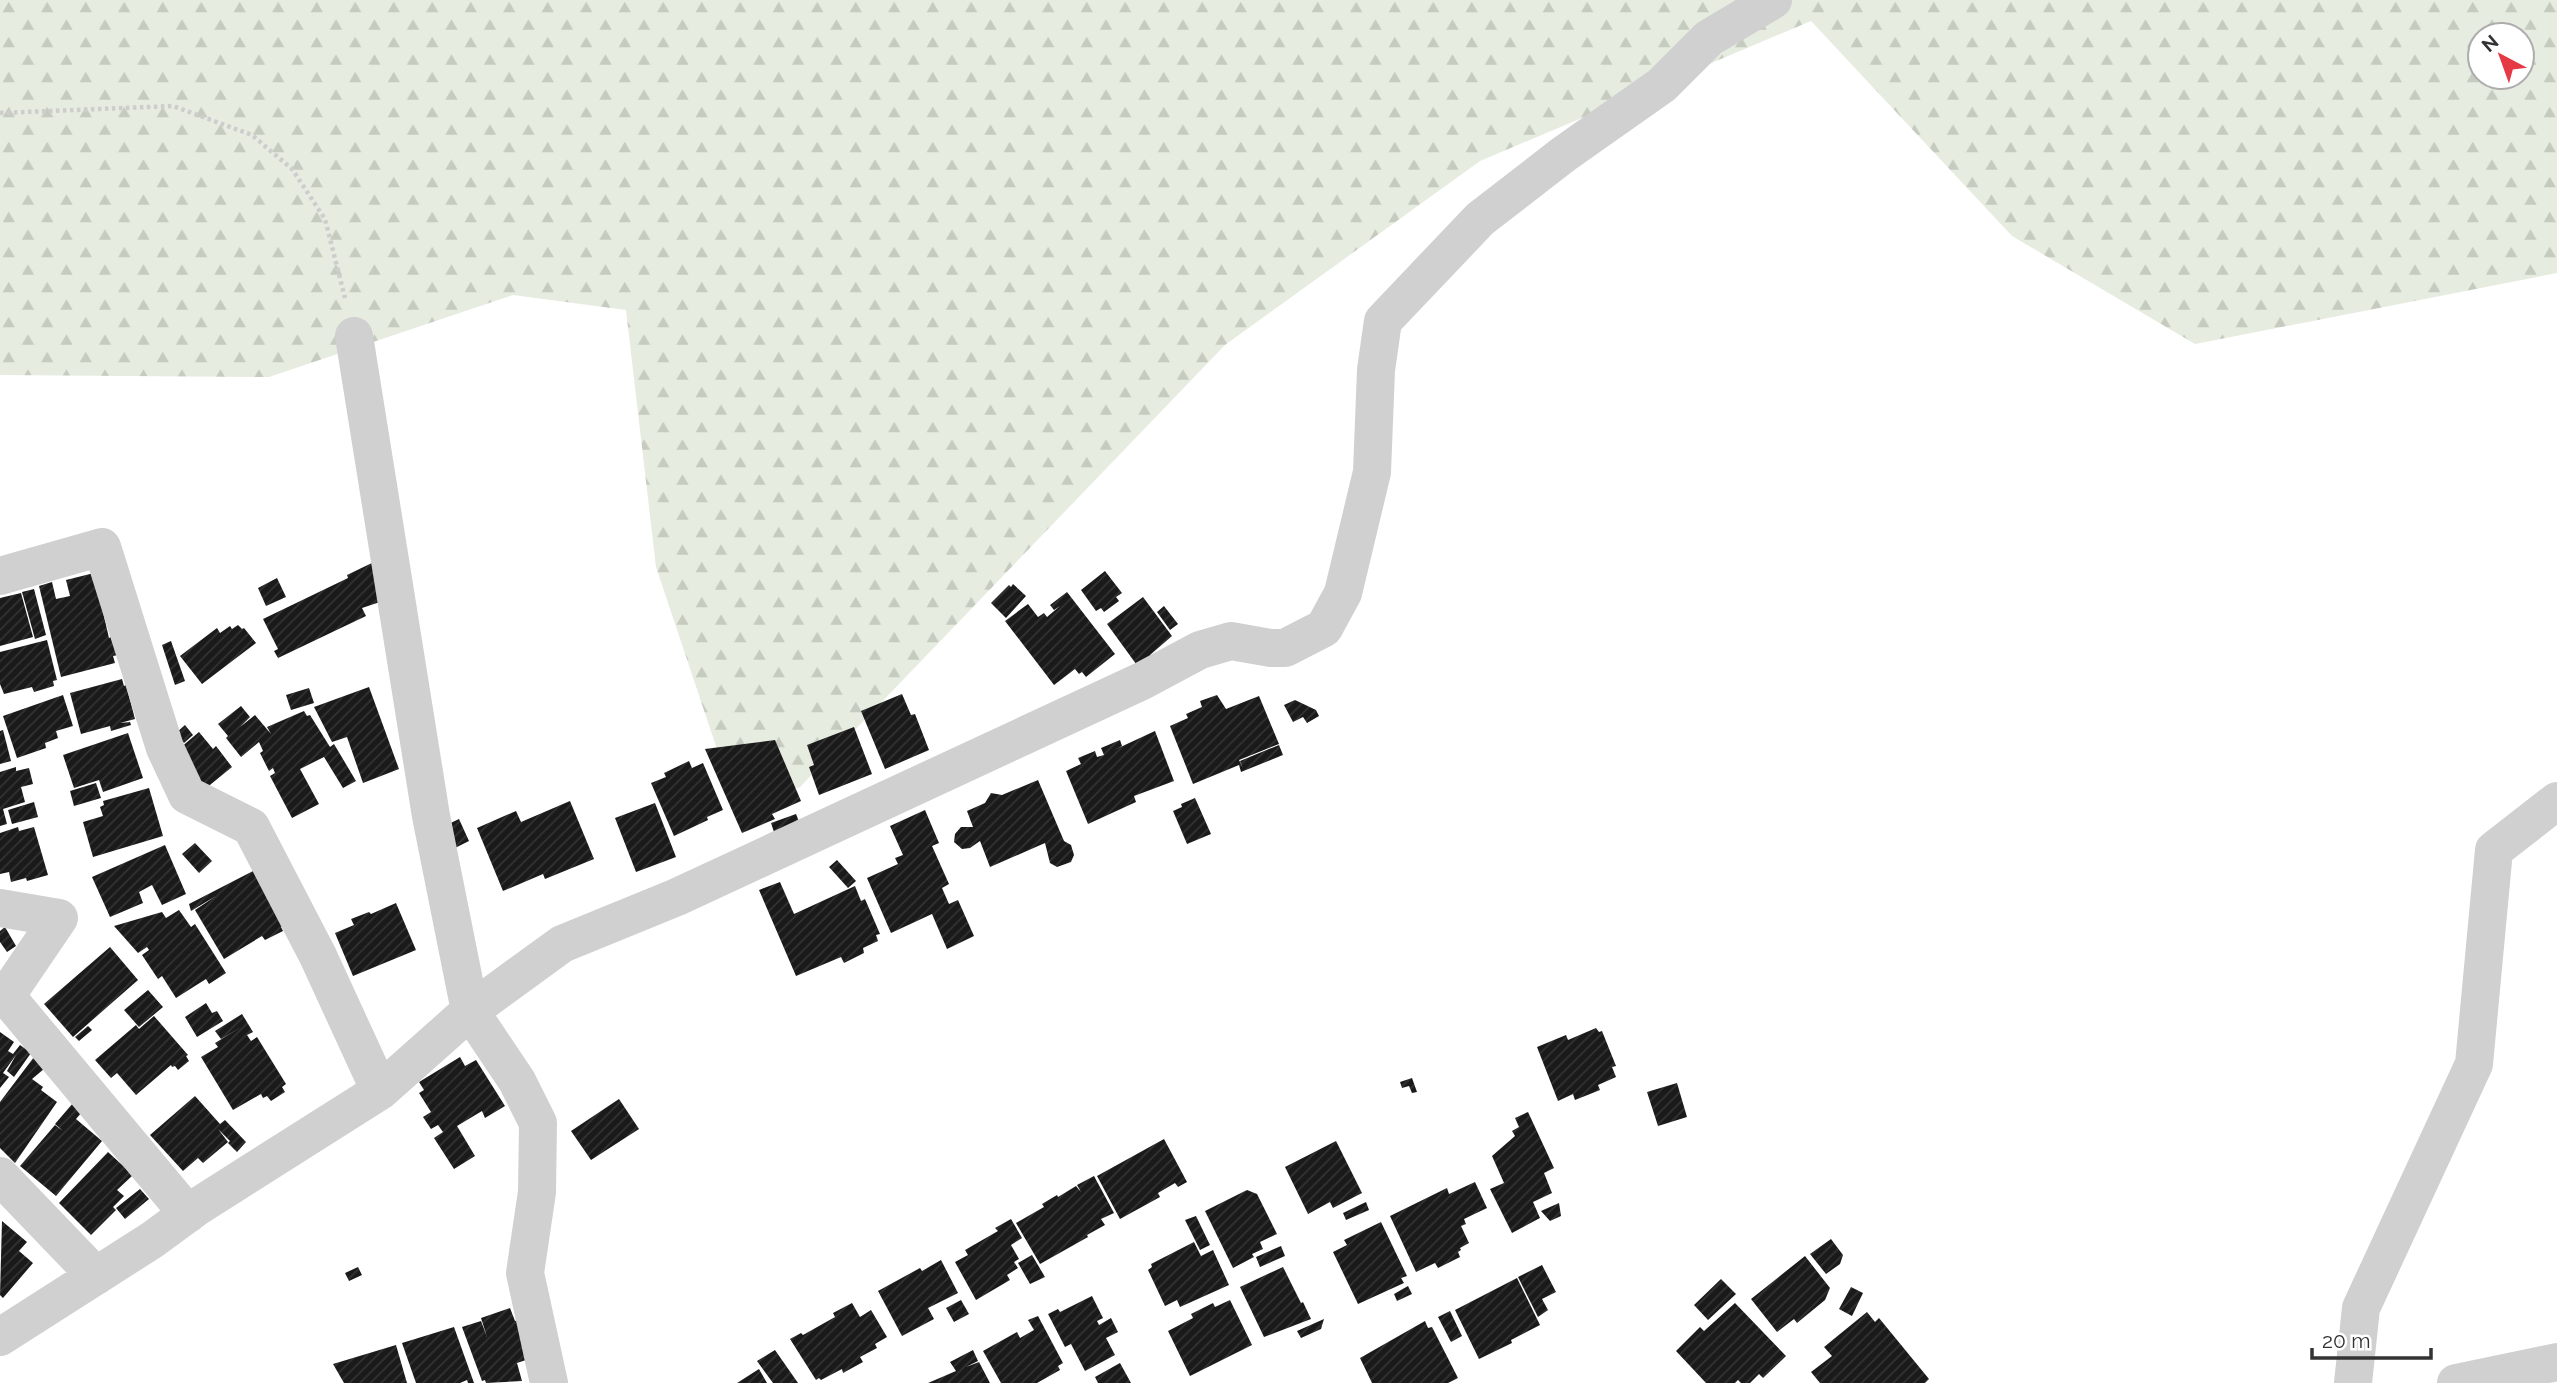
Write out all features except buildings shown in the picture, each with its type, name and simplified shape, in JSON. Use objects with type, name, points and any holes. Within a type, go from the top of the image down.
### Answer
[{"type":"street","points":[[0,1337],[380,1091],[470,1011],[562,944],[677,897],[1142,681],[1200,650],[1231,641],[1285,648],[1324,628],[1343,593],[1372,472],[1377,370],[1383,321],[1480,219],[1564,154],[1662,85],[1709,38],[1773,0]]},
{"type":"street","points":[[354,336],[431,816],[470,1011],[517,1081],[538,1123],[537,1192],[526,1272],[549,1383]]},
{"type":"street","points":[[0,576],[102,547],[165,748],[187,795],[251,827],[318,956],[380,1091]]},
{"type":"street","points":[[2353,1383],[2361,1308],[2474,1064],[2494,850],[2557,801]]},
{"type":"street","points":[[0,908],[59,918],[3,996],[188,1214]]},
{"type":"street","points":[[0,1176],[96,1276]]},
{"type":"street","points":[[2456,1383],[2557,1362]]},
{"type":"path","points":[[0,113],[173,106],[253,135],[292,169],[325,219],[354,336]]},
{"type":"green space","points":[[0,0],[2557,0],[2557,273],[2195,344],[2012,236],[1811,21],[1480,161],[1225,345],[799,788],[726,776],[656,567],[626,310],[513,295],[269,377],[0,375]]}]
